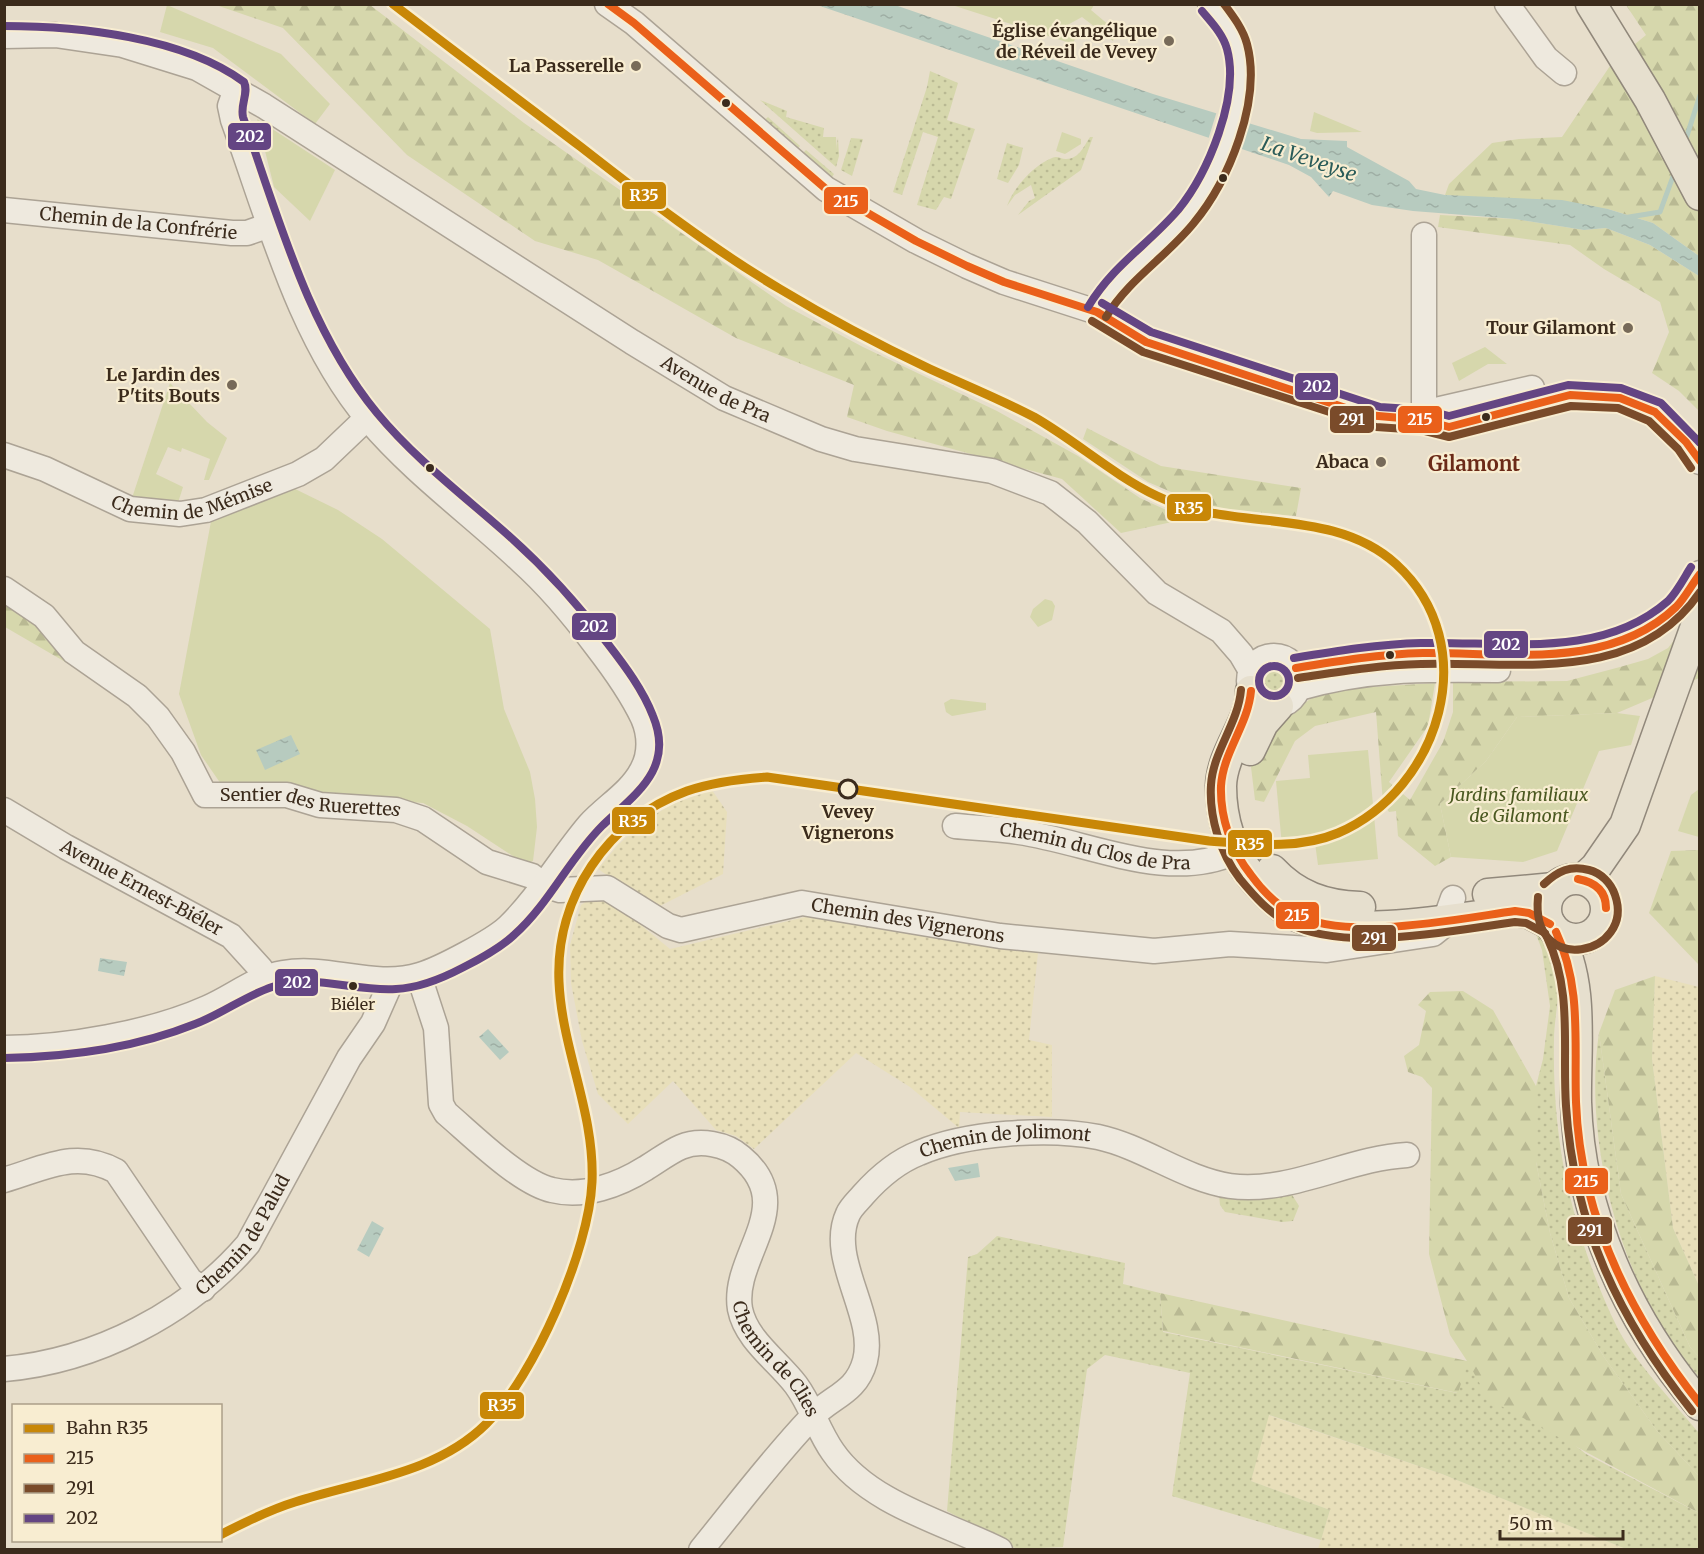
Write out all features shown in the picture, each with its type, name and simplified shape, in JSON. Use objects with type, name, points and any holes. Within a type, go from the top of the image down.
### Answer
[{"type":"main road","points":[[1591,4],[1650,100],[1700,195]]},
{"type":"main road","points":[[1584,879],[1596,867],[1625,825],[1700,615]]},
{"type":"main road","points":[[1251,681],[1249,707],[1226,759],[1221,785],[1225,821],[1235,852],[1247,871],[1269,895],[1301,918],[1319,923],[1365,927],[1554,888],[1568,880],[1584,879],[1600,890],[1606,903]]},
{"type":"main road","points":[[1291,687],[1263,723],[1247,758],[1243,777],[1242,804],[1246,825],[1263,860],[1287,885],[1323,902],[1521,911],[1539,917],[1553,928],[1576,940],[1597,932]]},
{"type":"main road","points":[[1577,1072],[1583,1040],[1590,951],[1597,932],[1605,921],[1608,886],[1625,841],[1625,825]]},
{"type":"main road","points":[[1554,888],[1546,905],[1553,928],[1571,964],[1577,1072],[1576,1102],[1581,1154],[1594,1212],[1607,1251],[1643,1326],[1700,1404]]},
{"type":"street","points":[[607,4],[659,44],[826,189],[916,241],[1004,282],[1097,312],[1146,342],[1221,369],[1378,417],[1424,420],[1435,425],[1449,427],[1480,420],[1536,402],[1570,395],[1604,395],[1634,401],[1655,412],[1686,442],[1700,462]]},
{"type":"street","points":[[1097,312],[1123,273],[1193,209],[1216,166],[1226,140],[1240,80],[1236,47],[1230,32],[1210,4]]},
{"type":"street","points":[[1507,4],[1546,58],[1564,73]]},
{"type":"street","name":"Avenue de Pra","points":[[4,36],[55,35],[123,45],[197,68],[236,89],[622,336],[724,398],[821,440],[866,450],[992,471],[1050,493],[1086,522],[1157,593],[1215,626],[1233,632],[1270,656],[1284,658],[1291,687]]},
{"type":"street","points":[[4,1048],[40,1048],[166,1023],[207,1008],[262,978],[288,972],[392,980],[419,976],[439,968],[505,930],[544,885],[590,824],[631,786],[644,768],[649,741],[643,718],[612,668],[563,602],[521,560],[388,441],[367,418],[346,389],[311,324],[270,225],[233,120],[230,106],[236,89]]},
{"type":"street","name":"Chemin de la Confrérie","points":[[4,210],[232,233],[247,232],[270,225]]},
{"type":"street","points":[[1424,235],[1424,420]]},
{"type":"street","points":[[1424,420],[1436,410],[1447,407],[1586,379],[1642,389],[1681,412],[1700,433]]},
{"type":"street","name":"Chemin de Mémise","points":[[4,456],[45,469],[130,509],[180,514],[206,510],[298,474],[324,459],[367,418]]},
{"type":"street","points":[[1270,656],[1256,663],[1251,681],[1260,702],[1354,657],[1456,661],[1557,654],[1614,643],[1660,621],[1676,608],[1700,573]]},
{"type":"street","name":"Sentier des Ruerettes","points":[[4,589],[44,616],[74,652],[137,696],[158,717],[183,752],[205,795],[287,795],[320,805],[396,810],[423,819],[487,862],[532,876],[544,885]]},
{"type":"street","points":[[1456,661],[1559,669],[1616,659],[1643,649],[1665,636],[1700,607]]},
{"type":"street","name":"Avenue de Pra","points":[[1215,626],[1236,647],[1251,681]]},
{"type":"street","name":"Avenue Ernest-Biéler","points":[[4,810],[66,848],[231,936],[261,969],[262,978]]},
{"type":"street","name":"Chemin du Clos de Pra","points":[[955,826],[1020,832],[1084,847],[1176,864],[1202,863],[1235,852]]},
{"type":"street","name":"Chemin des Vignerons","points":[[544,885],[560,890],[608,888],[668,926],[681,930],[802,903],[1000,936],[1154,951],[1230,944],[1327,950],[1433,934],[1443,926],[1449,908]]},
{"type":"street","name":"Chemin de Clies","points":[[419,976],[436,1028],[441,1104],[446,1113],[532,1183],[562,1193],[586,1192],[626,1179],[681,1147],[695,1143],[727,1148],[736,1152],[751,1166],[761,1184],[765,1211],[739,1298],[742,1315],[754,1338],[798,1387],[833,1453],[855,1477],[911,1512],[1000,1550]]},
{"type":"street","name":"Chemin de Palud","points":[[4,1180],[73,1159],[104,1164],[116,1171],[172,1256],[190,1280],[203,1289],[225,1270],[248,1244],[350,1058],[373,1023],[392,980]]},
{"type":"street","name":"Chemin de Jolimont","points":[[702,1550],[812,1416],[850,1390],[865,1360],[864,1328],[841,1231],[849,1210],[879,1177],[920,1152],[972,1139],[1064,1133],[1098,1137],[1140,1150],[1192,1173],[1230,1186],[1272,1184],[1324,1175],[1386,1156],[1407,1155]]},
{"type":"street","points":[[4,1369],[44,1362],[102,1344],[143,1326],[203,1289]]},
{"type":"shaded area","points":[[712,790],[727,812],[723,874],[656,908],[598,869],[618,845],[643,822],[674,803]]},
{"type":"shaded area","points":[[608,898],[670,949],[822,913],[1039,943],[1029,1040],[1052,1045],[1052,1117],[960,1112],[959,1128],[910,1087],[856,1053],[754,1149],[736,1136],[716,1130],[673,1081],[628,1124],[598,1094],[582,1041],[571,983],[570,945],[581,905],[588,900]]},
{"type":"shaded area","points":[[1655,976],[1699,987],[1699,1286],[1673,1228],[1652,1059]]},
{"type":"shaded area","points":[[1268,1415],[1442,1474],[1626,1549],[1318,1549],[1330,1510],[1251,1481]]},
{"type":"green space","points":[[167,5],[281,54],[330,104],[315,124],[213,48],[160,32]]},
{"type":"green space","points":[[216,5],[370,5],[524,123],[786,306],[863,347],[997,411],[1078,456],[1140,498],[1186,519],[1121,533],[1062,479],[887,431],[847,417],[854,385],[736,338],[598,260],[535,241],[407,155],[283,28]]},
{"type":"green space","points":[[952,5],[1094,5],[1091,10],[1116,31],[1113,41],[1082,17],[1062,28],[1077,34],[1073,44]]},
{"type":"green space","points":[[1626,5],[1699,5],[1699,256],[1653,223],[1608,209],[1445,195],[1449,184],[1492,143],[1562,137],[1612,63],[1646,35]]},
{"type":"green space","points":[[930,71],[958,83],[947,120],[975,129],[951,199],[944,197],[936,210],[917,205],[938,137],[923,132],[902,195],[893,192],[927,87]]},
{"type":"green space","points":[[760,100],[787,111],[786,117],[824,128],[823,137],[820,139],[836,152],[838,137],[839,156],[836,167]]},
{"type":"green space","points":[[1314,112],[1362,132],[1317,133],[1310,131]]},
{"type":"green space","points":[[768,117],[800,146],[795,151],[762,122]]},
{"type":"green space","points":[[257,119],[335,170],[310,221],[274,187]]},
{"type":"green space","points":[[1062,132],[1081,139],[1081,144],[1065,154],[1056,151]]},
{"type":"green space","points":[[836,137],[837,152],[824,152],[820,138]]},
{"type":"green space","points":[[1090,137],[1093,137],[1081,170],[1018,215],[1029,201],[1035,198],[1031,185],[1015,195],[1007,206],[1014,191],[1032,171],[1054,157],[1066,159],[1074,157]]},
{"type":"green space","points":[[851,138],[863,139],[852,176],[841,170]]},
{"type":"green space","points":[[1007,143],[1023,148],[1019,165],[1008,183],[997,179]]},
{"type":"green space","points":[[806,150],[834,174],[830,180],[800,156]]},
{"type":"green space","points":[[1440,215],[1515,219],[1584,230],[1606,228],[1650,245],[1699,276],[1699,411],[1679,391],[1652,373],[1669,332],[1660,302],[1604,269],[1570,245],[1438,227]]},
{"type":"green space","points":[[1485,347],[1507,364],[1488,364],[1459,381],[1452,363]]},
{"type":"green space","points":[[170,383],[207,422],[227,438],[209,480],[204,480],[210,459],[182,448],[181,452],[168,447],[156,474],[183,487],[177,506],[132,498]]},
{"type":"green space","points":[[1087,428],[1161,466],[1301,488],[1296,516],[1208,508],[1148,482],[1083,439]]},
{"type":"green space","points":[[287,485],[338,510],[382,539],[490,629],[504,709],[530,772],[537,827],[533,861],[525,864],[467,826],[423,803],[223,787],[201,755],[179,694],[212,516]]},
{"type":"green space","points":[[4,591],[71,654],[67,663],[5,627]]},
{"type":"green space","points":[[1045,599],[1052,601],[1055,606],[1052,620],[1038,627],[1030,617],[1033,609]]},
{"type":"green space","points":[[1699,608],[1699,678],[1617,713],[1517,717],[1486,761],[1440,804],[1451,857],[1435,866],[1398,836],[1396,811],[1389,812],[1383,803],[1376,712],[1315,726],[1295,741],[1264,802],[1255,800],[1251,767],[1278,722],[1323,690],[1435,683],[1428,726],[1389,782],[1410,800],[1443,742],[1453,712],[1453,682],[1567,681],[1648,659],[1668,648]]},
{"type":"green space","points":[[1275,667],[1285,671],[1289,681],[1285,691],[1275,695],[1265,691],[1261,681],[1265,671]]},
{"type":"green space","points":[[951,699],[986,703],[986,710],[952,716],[946,712],[944,703]]},
{"type":"green space","name":"Jardins familiaux de Gilamont","points":[[1617,713],[1640,716],[1631,745],[1599,751],[1557,851],[1523,862],[1451,857],[1440,804],[1486,761],[1517,717]]},
{"type":"green space","points":[[1368,750],[1378,859],[1318,865],[1315,843],[1282,846],[1276,781],[1310,778],[1308,755]]},
{"type":"green space","points":[[1699,789],[1699,837],[1678,831],[1691,795]]},
{"type":"green space","points":[[1700,850],[1699,965],[1649,913],[1671,851]]},
{"type":"green space","points":[[1534,929],[1551,946],[1559,969],[1554,1029],[1555,1095],[1564,1170],[1577,1224],[1602,1295],[1625,1342],[1699,1433],[1699,1476],[1657,1431],[1604,1357],[1569,1298],[1550,1233],[1536,1162],[1536,1086],[1543,1059],[1550,1006],[1542,950]]},
{"type":"green space","points":[[1655,976],[1652,1059],[1673,1228],[1699,1286],[1699,1357],[1690,1347],[1621,1194],[1599,1033],[1615,990]]},
{"type":"green space","points":[[1463,991],[1493,1010],[1536,1086],[1536,1162],[1550,1233],[1569,1298],[1604,1357],[1657,1431],[1699,1476],[1699,1513],[1488,1399],[1468,1362],[1458,1393],[1163,1331],[1160,1293],[1467,1361],[1450,1335],[1429,1254],[1432,1088],[1422,1077],[1408,1072],[1404,1056],[1419,1045],[1426,1011],[1418,1005],[1430,992]]},
{"type":"green space","points":[[1599,1033],[1621,1194],[1690,1347],[1699,1357],[1699,1377],[1672,1343],[1649,1304],[1629,1261],[1614,1216],[1603,1169],[1597,1122],[1595,1076]]},
{"type":"green space","points":[[1291,1193],[1299,1206],[1293,1221],[1282,1222],[1225,1212],[1220,1205],[1219,1195]]},
{"type":"green space","points":[[997,1236],[1125,1263],[1123,1284],[1160,1293],[1163,1332],[1457,1393],[1467,1361],[1586,1454],[1699,1513],[1699,1549],[1626,1549],[1442,1474],[1269,1415],[1251,1481],[1330,1510],[1321,1540],[1172,1496],[1190,1373],[1105,1355],[1087,1369],[1063,1547],[1017,1549],[947,1511],[968,1257],[977,1254]]},
{"type":"water","name":"La Veveyse","points":[[817,5],[895,5],[1153,94],[1301,139],[1347,141],[1347,147],[1409,181],[1416,189],[1445,195],[1562,200],[1608,209],[1653,223],[1699,256],[1699,276],[1650,245],[1606,228],[1584,230],[1515,219],[1413,211],[1372,205],[1333,191],[1329,197],[1311,177],[1289,165]]},
{"type":"water","points":[[291,735],[300,754],[265,770],[256,750]]},
{"type":"water","points":[[100,958],[127,962],[124,976],[98,971]]},
{"type":"water","points":[[488,1029],[509,1052],[500,1060],[479,1037]]},
{"type":"water","points":[[978,1163],[980,1177],[955,1181],[948,1168]]},
{"type":"water","points":[[372,1221],[384,1228],[369,1257],[357,1250]]},
{"type":"pier","points":[[1217,111],[1247,120],[1238,151],[1208,140]]},
{"type":"waterway","points":[[1685,142],[1700,95]]},
{"type":"waterway","points":[[1623,218],[1660,212],[1675,171]]},
{"type":"rail line","name":"R35","points":[[222,1534],[285,1505],[396,1474],[444,1454],[466,1441],[486,1424],[523,1375],[540,1344],[570,1276],[589,1210],[592,1182],[589,1131],[561,1007],[560,951],[566,921],[577,892],[592,866],[610,842],[633,821],[658,804],[687,791],[726,781],[767,777],[1209,841],[1274,844],[1307,842],[1338,833],[1373,812],[1403,784],[1425,750],[1439,712],[1444,673],[1439,634],[1423,597],[1396,564],[1370,546],[1342,534],[1312,526],[1217,514],[1186,507],[1157,496],[1125,478],[1034,417],[911,360],[835,321],[754,273],[703,239],[393,4]]},
{"type":"transit line","name":"215","points":[[608,4],[634,23],[826,189],[916,241],[967,266],[1004,282],[1097,312],[1146,342],[1367,415],[1424,420],[1449,427],[1570,395],[1620,398],[1655,412],[1686,442],[1700,461]]},
{"type":"transit line","name":"291","points":[[1106,317],[1125,291],[1193,224],[1219,186],[1230,163],[1246,114],[1250,90],[1250,66],[1243,33],[1224,4]]},
{"type":"transit line","name":"202","points":[[1088,307],[1120,267],[1178,210],[1200,176],[1219,134],[1229,89],[1230,68],[1223,38],[1202,11]]},
{"type":"transit line","name":"202","points":[[4,26],[64,28],[129,37],[191,54],[244,82],[246,90],[243,117],[283,233],[314,309],[332,346],[353,380],[377,413],[407,446],[522,548],[548,573],[585,615],[621,661],[644,697],[653,716],[659,751],[648,779],[590,839],[549,896],[526,923],[496,949],[446,976],[421,985],[396,989],[318,982],[287,983],[262,991],[195,1024],[149,1039],[101,1050],[53,1056],[4,1058]]},
{"type":"transit line","name":"202","points":[[1102,303],[1151,332],[1380,407],[1426,410],[1449,416],[1568,385],[1621,388],[1661,403],[1700,443]]},
{"type":"transit line","name":"291","points":[[1092,321],[1143,352],[1376,427],[1421,430],[1449,437],[1571,406],[1618,408],[1649,421],[1678,449],[1691,468]]},
{"type":"transit line","name":"202","points":[[1294,658],[1357,648],[1405,644],[1518,644],[1582,640],[1613,632],[1642,620],[1668,601],[1691,567]]},
{"type":"transit line","name":"215","points":[[1296,668],[1359,658],[1407,654],[1522,655],[1556,654],[1589,649],[1620,641],[1649,627],[1676,607],[1700,574]]},
{"type":"transit line","name":"291","points":[[1298,678],[1390,666],[1535,665],[1573,662],[1609,655],[1643,642],[1674,622],[1700,592]]},
{"type":"transit line","name":"202","points":[[1274,666],[1285,670],[1289,681],[1285,692],[1274,696],[1263,692],[1259,681],[1263,670],[1274,666]]},
{"type":"transit line","name":"291","points":[[1241,690],[1235,714],[1213,773],[1212,810],[1217,834],[1233,869],[1269,910],[1290,924],[1313,933],[1340,937],[1401,937],[1515,922],[1526,923],[1545,933]]},
{"type":"transit line","name":"215","points":[[1251,691],[1245,715],[1223,774],[1222,809],[1228,833],[1238,855],[1255,881],[1276,902],[1288,911],[1316,922],[1343,926],[1403,926],[1515,911],[1529,913],[1550,924]]},
{"type":"transit line","name":"291","points":[[1538,897],[1540,923],[1550,940],[1564,948],[1581,949],[1598,944],[1611,932],[1617,916],[1615,895],[1611,886],[1601,876],[1593,871],[1576,868],[1559,873],[1544,884]]},
{"type":"transit line","name":"215","points":[[1578,879],[1598,888],[1604,896],[1606,908]]},
{"type":"transit line","name":"215","points":[[1556,932],[1570,973],[1573,994],[1576,1037],[1576,1102],[1587,1185],[1613,1263],[1631,1300],[1652,1336],[1700,1404]]},
{"type":"transit line","name":"291","points":[[1547,937],[1555,958],[1563,999],[1566,1106],[1571,1149],[1579,1191],[1590,1230],[1604,1268],[1642,1341],[1692,1411]]},
{"type":"place","name":"Église évangélique de Réveil de Vevey","points":[[1169,41]]},
{"type":"place","name":"La Passerelle","points":[[636,66]]},
{"type":"place","name":"Tour Gilamont","points":[[1628,328]]},
{"type":"place","name":"Le Jardin des P'tits Bouts","points":[[232,385]]},
{"type":"place","name":"Abaca","points":[[1381,462]]},
{"type":"place","name":"Vevey Vignerons","points":[[848,789]]},
{"type":"place","name":"Biéler","points":[[353,986]]},
{"type":"district","name":"Gilamont","points":[[1474,464]]}]
